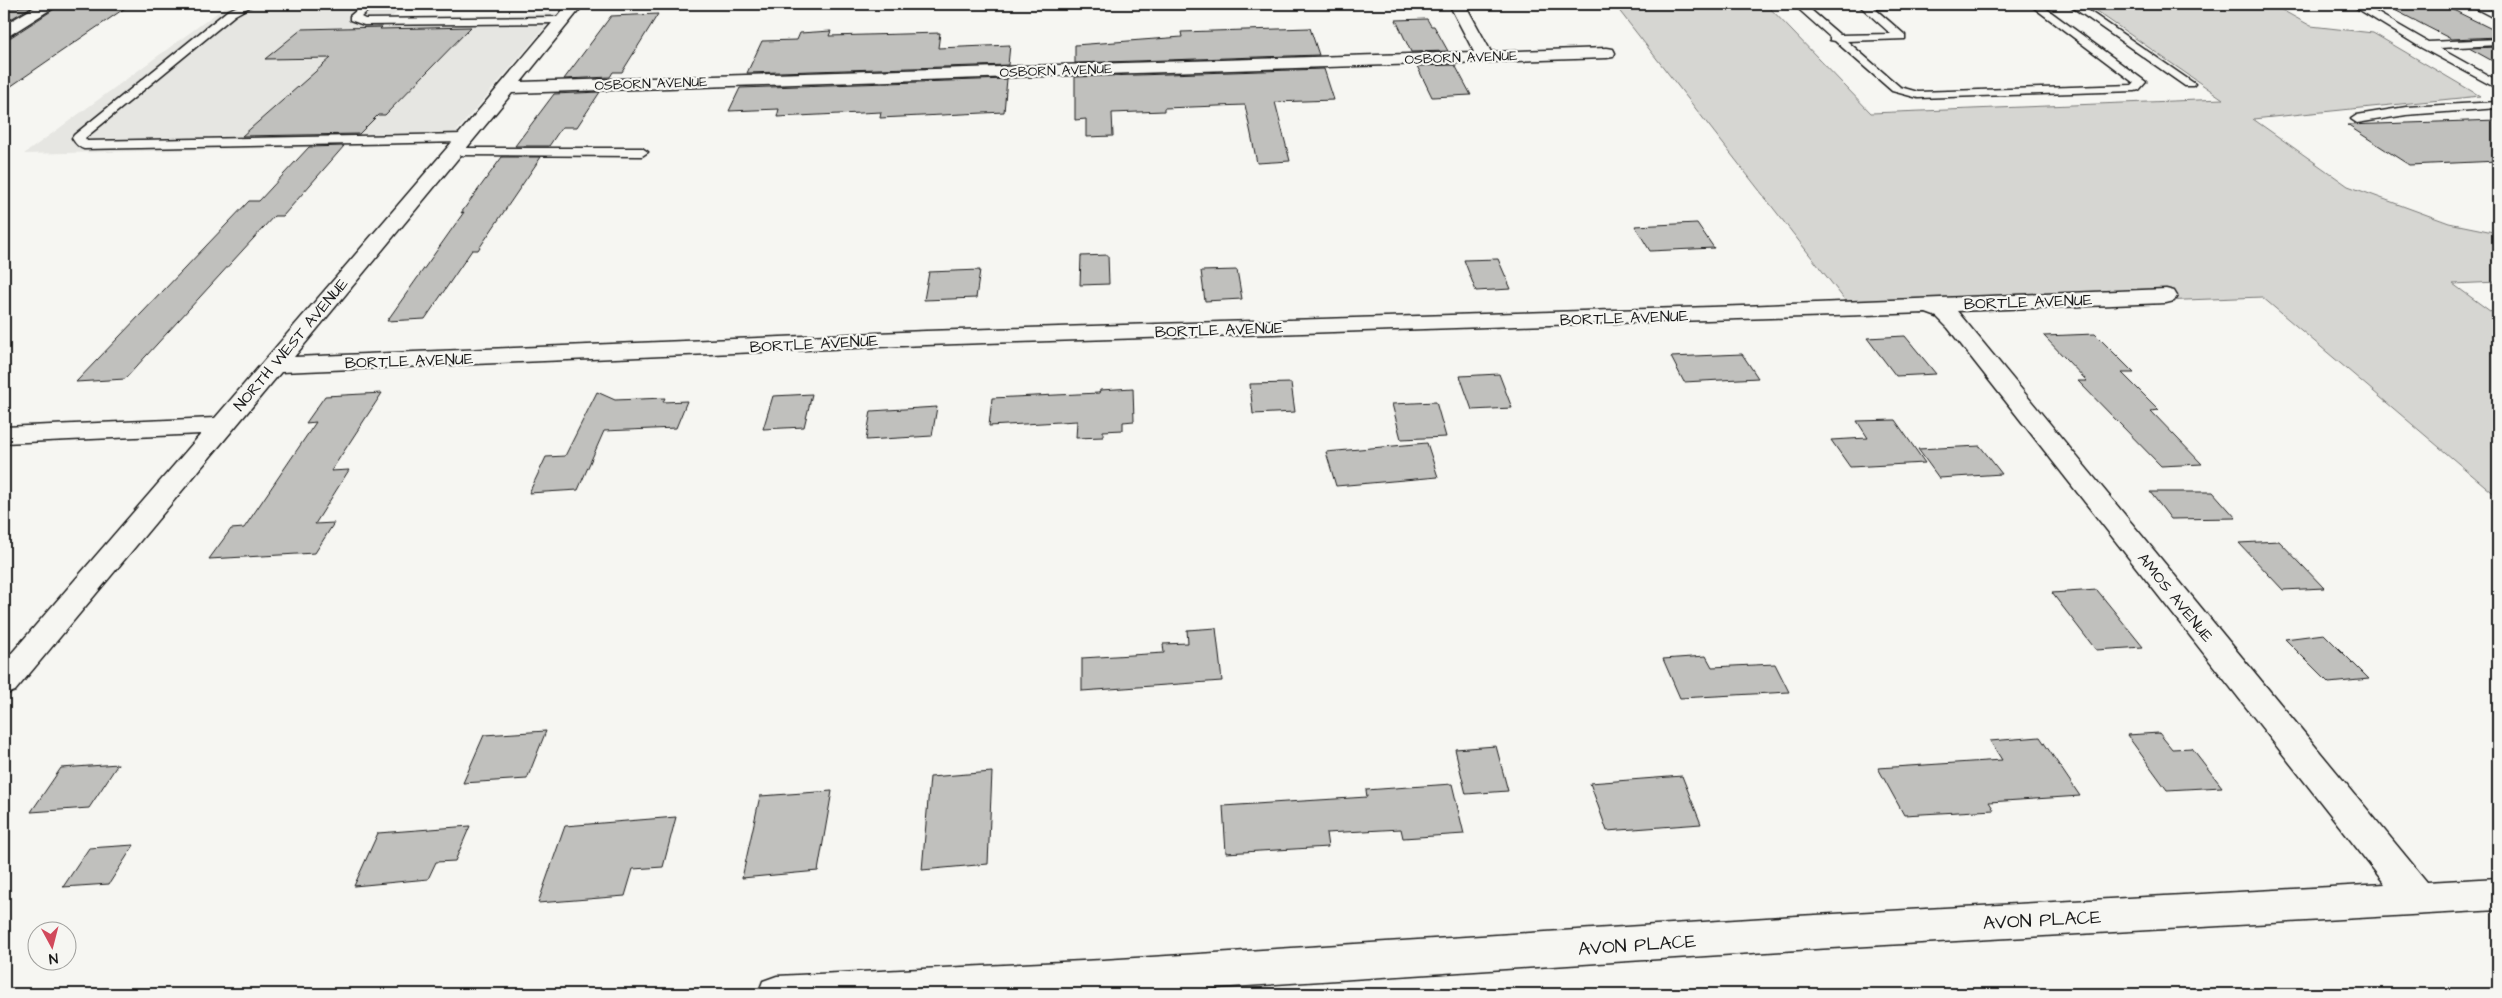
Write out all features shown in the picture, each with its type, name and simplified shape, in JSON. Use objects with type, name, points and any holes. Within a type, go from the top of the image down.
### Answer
[{"type":"street","points":[[4,32],[51,4]]},
{"type":"street","points":[[1457,4],[1485,56]]},
{"type":"street","name":"NORTH WEST AVENUE","points":[[4,683],[459,145],[569,12]]},
{"type":"street","name":"OSBORN AVENUE","points":[[505,88],[1608,53]]},
{"type":"street","name":"BORTLE AVENUE","points":[[272,365],[936,338],[1410,324],[2166,296]]},
{"type":"street","name":"AMOS AVENUE","points":[[1928,305],[1945,312],[1956,323],[2417,897]]},
{"type":"street","points":[[4,435],[222,425]]},
{"type":"street","name":"AVON PLACE","points":[[776,994],[1103,978],[2417,897],[2498,894]]},
{"type":"lane","points":[[250,4],[232,13],[78,138],[84,145],[459,145],[642,152]]},
{"type":"lane","points":[[370,4],[354,18],[364,22],[569,12]]},
{"type":"lane","points":[[1798,4],[1834,38],[1896,89],[1918,95],[2135,88],[2140,82],[2034,4]]},
{"type":"lane","points":[[1834,38],[1901,37],[1865,5],[1970,4]]},
{"type":"lane","points":[[2073,4],[2188,84]]},
{"type":"lane","points":[[2355,4],[2498,86]]},
{"type":"lane","points":[[2472,4],[2498,17]]},
{"type":"lane","points":[[2424,44],[2498,42]]},
{"type":"lane","points":[[2357,119],[2406,111],[2498,105]]},
{"type":"shaded area","points":[[229,4],[406,4],[392,17],[557,13],[446,144],[24,154]]},
{"type":"shaded area","points":[[1614,4],[1766,4],[1871,113],[2223,99],[2086,4],[2271,4],[2311,26],[2373,33],[2480,96],[2253,119],[2348,186],[2449,223],[2498,233],[2498,282],[2453,284],[2498,317],[2498,497],[2262,297],[1855,313]]},
{"type":"building","points":[[131,4],[4,91],[4,39],[11,37],[59,6]]},
{"type":"building","points":[[2383,4],[2441,4],[2498,32],[2498,37],[2451,39]]},
{"type":"building","points":[[31,7],[4,23],[4,8]]},
{"type":"building","points":[[658,14],[622,72],[613,72],[610,77],[564,79],[611,16]]},
{"type":"building","points":[[1427,19],[1431,26],[1434,26],[1448,51],[1411,52],[1396,20]]},
{"type":"building","points":[[382,27],[380,29],[471,27],[385,115],[378,115],[359,134],[242,136],[331,58],[265,59],[302,29]]},
{"type":"building","points":[[1310,28],[1319,55],[1075,63],[1075,45],[1182,37],[1181,32]]},
{"type":"building","points":[[831,31],[829,36],[940,33],[938,48],[1010,45],[1008,65],[747,73],[762,41],[797,40],[800,33]]},
{"type":"building","points":[[2498,47],[2498,64],[2469,48]]},
{"type":"building","points":[[1455,65],[1471,95],[1432,97],[1417,66]]},
{"type":"building","points":[[1324,69],[1334,100],[1275,102],[1290,161],[1257,163],[1245,105],[1164,108],[1164,111],[1112,113],[1113,136],[1086,137],[1086,119],[1075,120],[1075,77]]},
{"type":"building","points":[[1007,79],[1004,112],[880,118],[881,112],[777,117],[779,109],[729,111],[740,88]]},
{"type":"building","points":[[600,92],[577,127],[562,127],[549,146],[515,146],[554,94]]},
{"type":"building","points":[[2498,120],[2498,161],[2409,165],[2347,125]]},
{"type":"building","points":[[344,146],[283,216],[274,216],[125,379],[76,382],[249,201],[259,201],[309,147]]},
{"type":"building","points":[[502,157],[541,157],[478,250],[472,250],[425,319],[387,321],[464,212],[461,213]]},
{"type":"building","points":[[1697,223],[1714,248],[1650,251],[1635,226]]},
{"type":"building","points":[[1108,255],[1109,284],[1080,285],[1081,256]]},
{"type":"building","points":[[1498,259],[1511,289],[1476,291],[1464,260]]},
{"type":"building","points":[[980,270],[976,298],[924,300],[929,272]]},
{"type":"building","points":[[1237,270],[1242,299],[1205,301],[1201,271]]},
{"type":"building","points":[[2095,334],[2134,373],[2122,373],[2159,410],[2151,411],[2202,464],[2161,466],[2078,381],[2087,381],[2044,336]]},
{"type":"building","points":[[1905,336],[1936,374],[1896,376],[1867,338]]},
{"type":"building","points":[[1742,354],[1758,378],[1684,382],[1671,357]]},
{"type":"building","points":[[1499,374],[1512,408],[1472,410],[1460,376]]},
{"type":"building","points":[[1291,383],[1295,412],[1253,414],[1250,384]]},
{"type":"building","points":[[1133,388],[1134,421],[1123,422],[1123,430],[1103,431],[1103,437],[1076,438],[1077,421],[989,426],[992,398],[1099,393],[1100,390]]},
{"type":"building","points":[[597,392],[615,400],[665,398],[663,402],[687,401],[676,428],[604,431],[578,490],[529,493],[546,457],[565,456]]},
{"type":"building","points":[[382,393],[331,471],[349,470],[315,524],[334,523],[315,553],[209,559],[231,529],[244,528],[316,422],[306,423],[325,396]]},
{"type":"building","points":[[812,394],[804,427],[763,429],[773,396]]},
{"type":"building","points":[[1436,402],[1446,437],[1401,439],[1392,404]]},
{"type":"building","points":[[937,407],[932,436],[866,440],[871,411]]},
{"type":"building","points":[[1895,420],[1925,463],[1850,467],[1831,440],[1868,438],[1857,421]]},
{"type":"building","points":[[1427,443],[1438,477],[1336,486],[1326,452]]},
{"type":"building","points":[[1980,446],[2002,474],[1939,478],[1918,449]]},
{"type":"building","points":[[2150,492],[2213,492],[2236,518],[2171,519]]},
{"type":"building","points":[[2279,541],[2324,588],[2283,590],[2239,543]]},
{"type":"building","points":[[2097,590],[2143,647],[2096,650],[2052,593]]},
{"type":"building","points":[[1216,628],[1222,681],[1082,691],[1082,658],[1164,653],[1163,644],[1188,643],[1187,630]]},
{"type":"building","points":[[2324,634],[2369,679],[2329,683],[2285,639]]},
{"type":"building","points":[[1706,656],[1712,667],[1775,664],[1789,692],[1680,698],[1663,659]]},
{"type":"building","points":[[546,731],[527,779],[463,783],[484,735]]},
{"type":"building","points":[[2159,733],[2172,749],[2192,748],[2222,787],[2167,790],[2127,735]]},
{"type":"building","points":[[2040,737],[2080,796],[1989,802],[1994,810],[1904,815],[1878,768],[2002,760],[1990,741]]},
{"type":"building","points":[[1496,746],[1508,791],[1466,794],[1455,749]]},
{"type":"building","points":[[118,764],[89,808],[31,812],[61,768]]},
{"type":"building","points":[[992,772],[988,864],[922,870],[930,777]]},
{"type":"building","points":[[1682,776],[1701,824],[1607,831],[1590,783]]},
{"type":"building","points":[[1452,784],[1464,834],[1403,838],[1401,829],[1326,833],[1328,847],[1226,853],[1223,806],[1367,797],[1366,790]]},
{"type":"building","points":[[832,791],[818,871],[742,878],[760,796]]},
{"type":"building","points":[[676,817],[663,867],[633,869],[625,896],[538,903],[565,826]]},
{"type":"building","points":[[470,826],[455,861],[436,862],[428,879],[354,886],[378,833]]},
{"type":"building","points":[[134,845],[109,884],[63,887],[89,848]]}]
